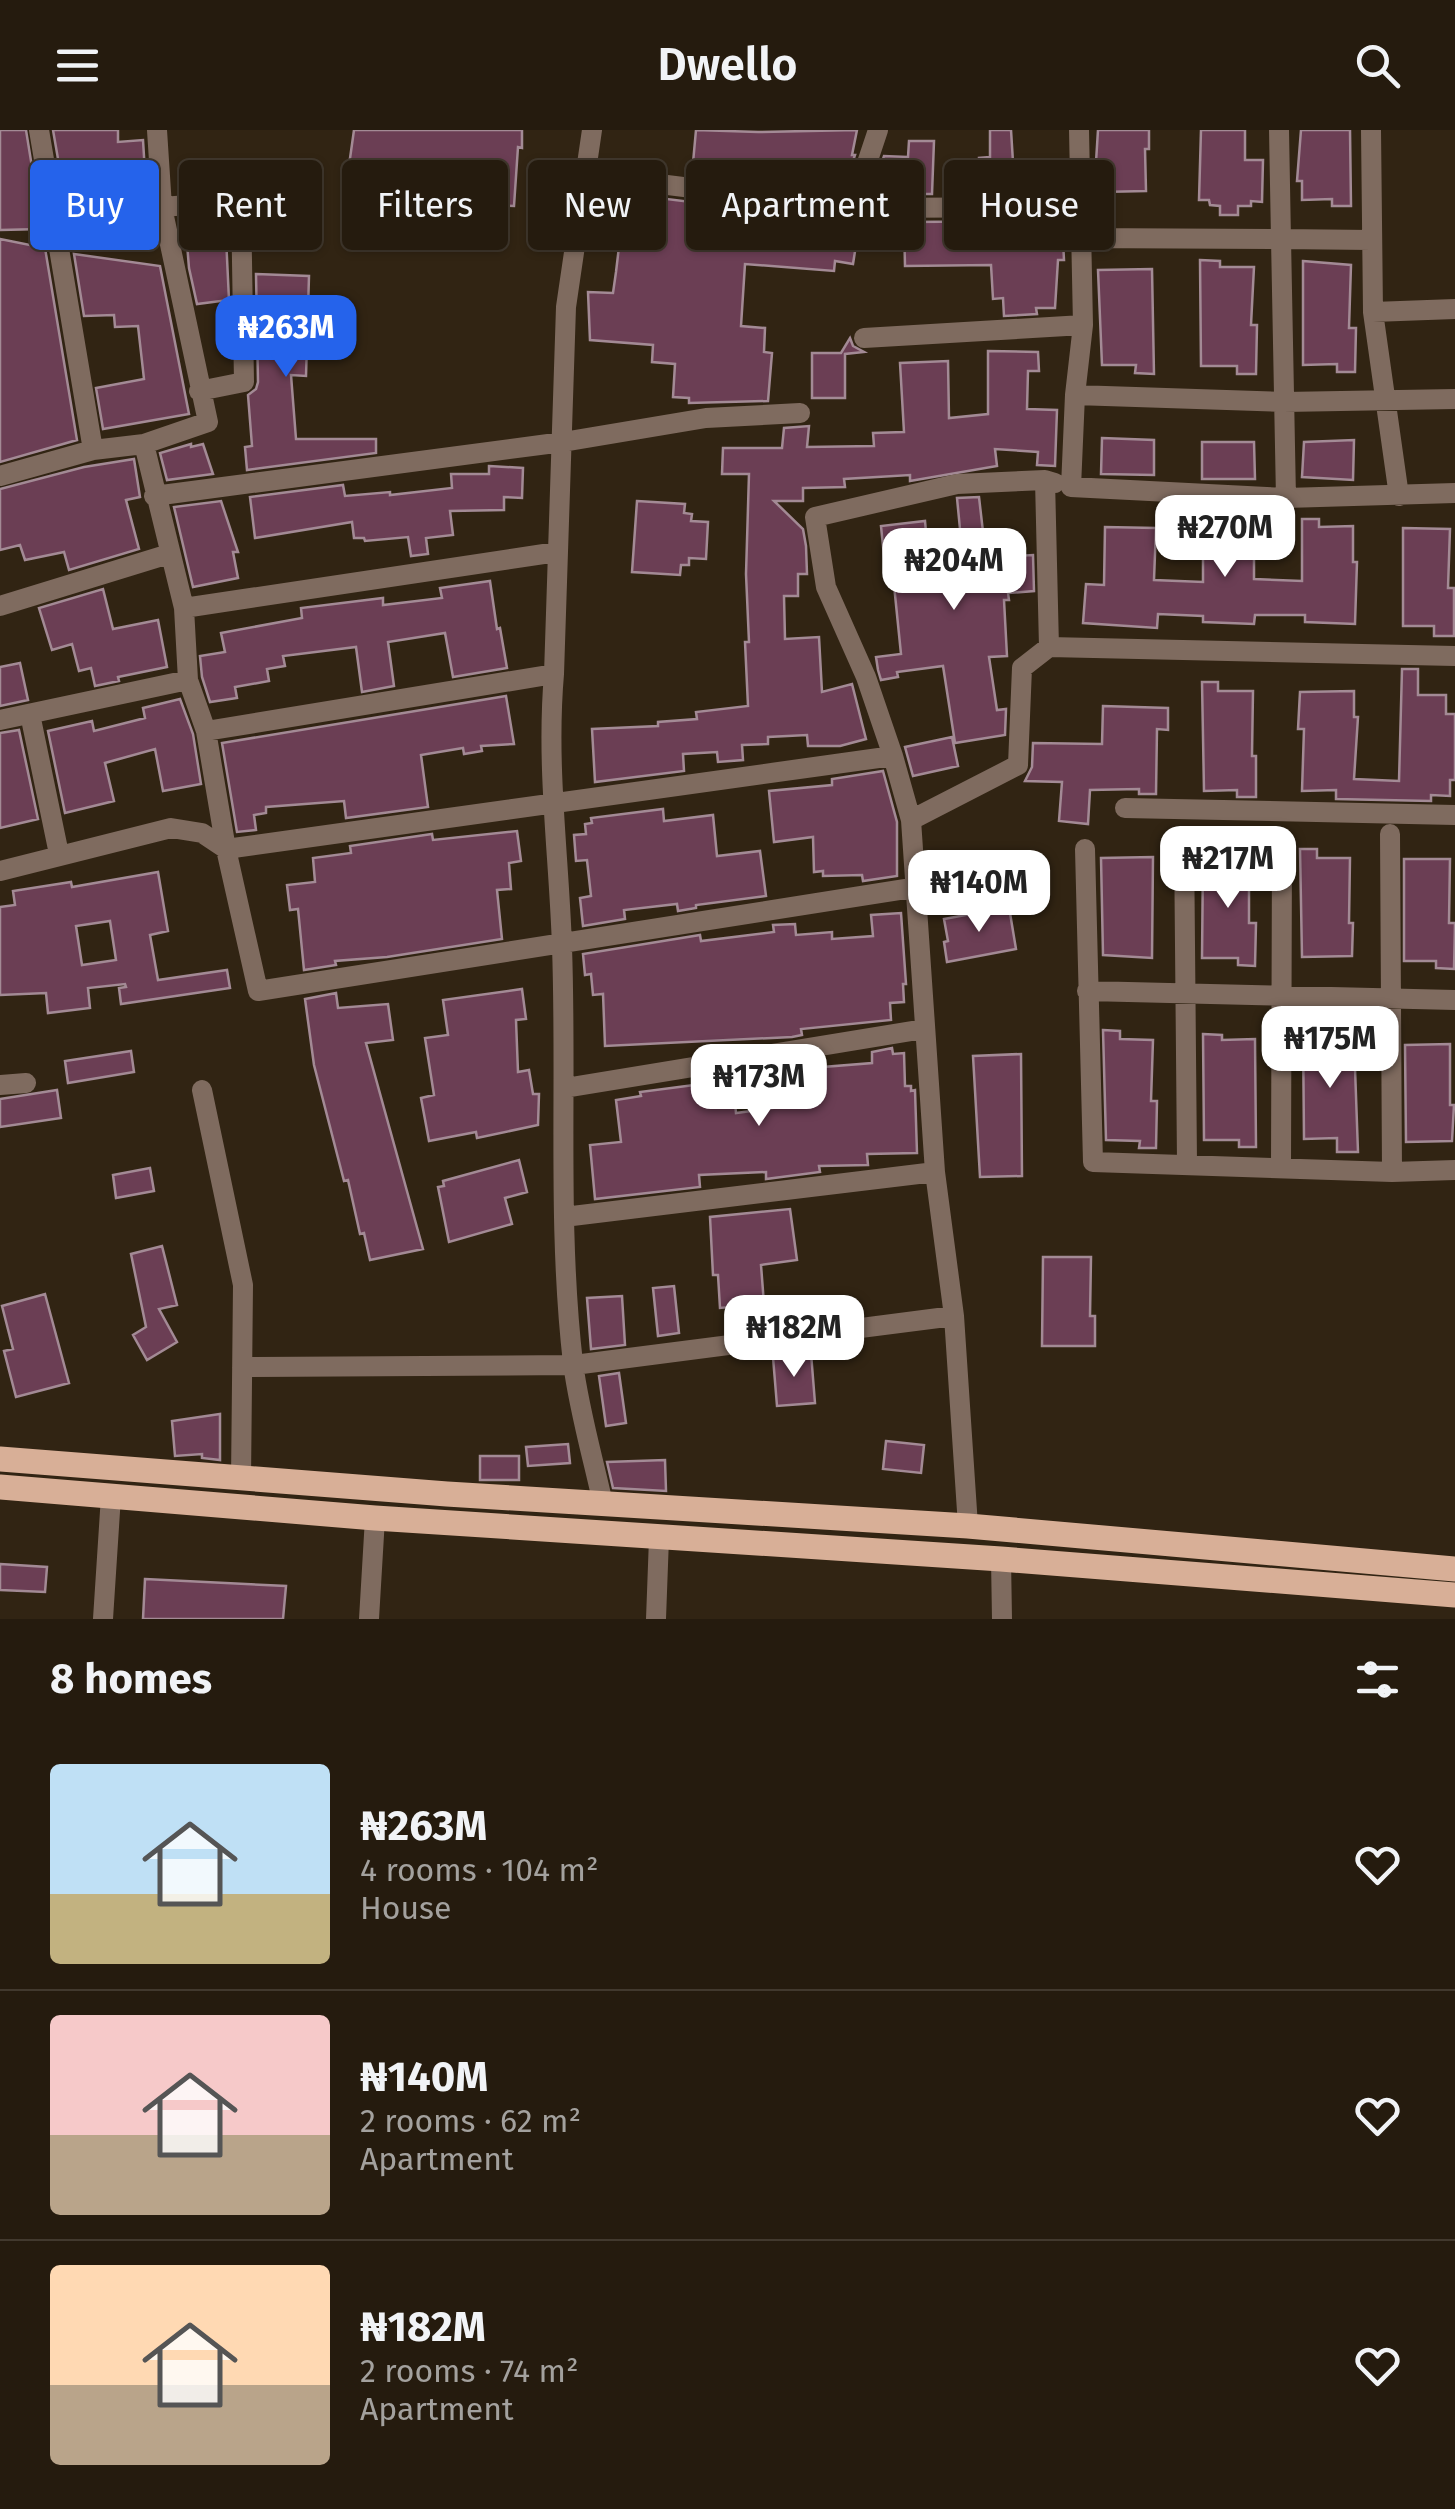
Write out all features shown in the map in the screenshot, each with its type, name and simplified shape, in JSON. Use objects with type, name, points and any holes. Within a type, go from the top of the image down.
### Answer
[{"type":"main road","points":[[0,1459],[241,1479],[968,1526],[1455,1568]]},
{"type":"main road","points":[[0,1486],[374,1518],[1001,1559],[1455,1595]]},
{"type":"street","points":[[39,130],[93,450]]},
{"type":"street","points":[[0,476],[93,450],[144,444],[208,422],[198,391],[162,206],[157,130]]},
{"type":"street","points":[[589,160],[592,130]]},
{"type":"street","points":[[868,160],[878,130]]},
{"type":"street","points":[[1079,130],[1079,160]]},
{"type":"street","points":[[1279,130],[1286,498]]},
{"type":"street","points":[[1371,130],[1373,312],[1399,496]]},
{"type":"street","points":[[162,206],[241,200],[244,382],[198,391]]},
{"type":"street","points":[[1114,238],[1371,240]]},
{"type":"street","points":[[575,250],[566,307],[549,732],[562,944],[565,1088],[561,1162],[574,1365],[603,1504]]},
{"type":"street","points":[[1071,487],[1082,325],[1080,250]]},
{"type":"street","points":[[1373,312],[1455,309]]},
{"type":"street","points":[[864,338],[1082,325]]},
{"type":"street","points":[[1075,395],[1284,402],[1455,399]]},
{"type":"street","points":[[154,496],[563,442],[706,418],[800,412]]},
{"type":"street","points":[[144,444],[184,608],[188,680],[206,731],[226,849],[258,990],[918,888]]},
{"type":"street","points":[[1045,480],[1049,646]]},
{"type":"street","points":[[968,1526],[954,1316],[935,1172],[911,820],[866,677],[826,587],[815,517],[956,484],[1045,480],[1071,487],[1286,498],[1455,492]]},
{"type":"street","points":[[184,608],[557,552]]},
{"type":"street","points":[[0,606],[169,554]]},
{"type":"street","points":[[911,820],[1018,765],[1022,668],[1049,646],[1455,656]]},
{"type":"street","points":[[206,731],[554,674]]},
{"type":"street","points":[[0,720],[188,680]]},
{"type":"street","points":[[30,714],[59,854]]},
{"type":"street","points":[[0,871],[171,828],[202,833],[226,849],[893,756]]},
{"type":"street","points":[[1125,808],[1455,815]]},
{"type":"street","points":[[1390,834],[1392,1172]]},
{"type":"street","points":[[1184,836],[1187,1163]]},
{"type":"street","points":[[1281,1166],[1282,844]]},
{"type":"street","points":[[1085,849],[1093,1162],[1392,1172],[1455,1170]]},
{"type":"street","points":[[1087,991],[1455,1000]]},
{"type":"street","points":[[565,1088],[924,1029]]},
{"type":"street","points":[[0,1084],[26,1083]]},
{"type":"street","points":[[202,1090],[243,1285],[241,1479]]},
{"type":"street","points":[[564,1217],[935,1172]]},
{"type":"street","points":[[242,1367],[574,1365],[954,1316]]},
{"type":"street","points":[[103,1619],[111,1496]]},
{"type":"street","points":[[368,1619],[374,1518]]},
{"type":"street","points":[[656,1619],[660,1538]]},
{"type":"street","points":[[1001,1559],[1002,1619]]},
{"type":"building","points":[[0,130],[26,130],[31,160],[30,229],[0,230]]},
{"type":"building","points":[[53,130],[118,130],[118,142],[143,140],[144,160],[58,160]]},
{"type":"building","points":[[354,130],[522,130],[514,206],[508,206],[508,160],[350,160]]},
{"type":"building","points":[[696,130],[857,130],[853,160],[693,160]]},
{"type":"building","points":[[990,130],[1011,130],[1013,160],[979,160],[990,157]]},
{"type":"building","points":[[1098,130],[1149,130],[1149,149],[1145,149],[1146,191],[1114,192],[1114,160],[1096,160]]},
{"type":"building","points":[[1201,130],[1245,130],[1245,160],[1263,160],[1262,202],[1238,206],[1238,215],[1220,215],[1220,206],[1199,200]]},
{"type":"building","points":[[1301,130],[1350,130],[1351,206],[1332,206],[1332,199],[1302,200],[1302,181],[1297,181]]},
{"type":"building","points":[[909,141],[934,141],[932,194],[924,194],[924,160],[883,160],[884,156],[908,157]]},
{"type":"building","points":[[666,199],[686,201],[686,250],[855,250],[853,264],[835,261],[834,271],[745,264],[741,326],[765,328],[764,352],[772,353],[768,401],[689,403],[689,398],[673,397],[675,364],[652,362],[653,345],[590,340],[588,292],[613,293],[619,250],[666,250]]},
{"type":"building","points":[[924,222],[944,222],[944,250],[1063,250],[1064,260],[1058,260],[1055,308],[1036,308],[1037,314],[1004,316],[1003,298],[993,299],[991,265],[905,266],[905,250],[924,250]]},
{"type":"building","points":[[0,239],[30,245],[30,250],[45,250],[77,440],[0,462]]},
{"type":"building","points":[[188,250],[227,250],[229,300],[197,304]]},
{"type":"building","points":[[74,254],[160,266],[189,414],[103,429],[96,388],[144,379],[138,326],[115,327],[114,315],[84,316]]},
{"type":"building","points":[[1200,260],[1220,261],[1220,267],[1254,267],[1251,325],[1257,325],[1256,374],[1237,374],[1237,366],[1201,366]]},
{"type":"building","points":[[1303,261],[1351,265],[1349,328],[1356,328],[1355,372],[1337,372],[1337,364],[1303,365]]},
{"type":"building","points":[[1152,269],[1154,374],[1135,373],[1136,365],[1102,365],[1098,270]]},
{"type":"building","points":[[256,274],[309,276],[306,376],[291,375],[296,439],[376,439],[376,453],[247,470],[245,447],[252,446],[248,395],[258,382]]},
{"type":"building","points":[[850,338],[853,346],[864,352],[845,354],[845,398],[812,398],[812,353],[841,353]]},
{"type":"building","points":[[988,351],[1038,352],[1039,371],[1028,371],[1027,409],[1057,410],[1055,466],[1037,465],[1038,452],[995,449],[997,466],[910,481],[910,475],[844,479],[845,487],[803,488],[803,501],[774,501],[803,529],[806,546],[807,574],[798,574],[798,596],[784,596],[785,639],[819,637],[822,692],[852,684],[866,739],[840,746],[808,746],[807,735],[768,737],[768,744],[742,745],[743,760],[718,762],[717,752],[683,754],[684,771],[595,782],[592,729],[658,726],[658,722],[697,719],[696,712],[748,706],[745,642],[749,642],[749,474],[722,474],[723,448],[782,448],[784,428],[809,426],[807,447],[874,446],[873,433],[904,432],[900,363],[948,361],[949,418],[988,414]]},
{"type":"building","points":[[1102,438],[1154,440],[1154,475],[1101,474]]},
{"type":"building","points":[[1354,440],[1353,480],[1302,477],[1304,442]]},
{"type":"building","points":[[1202,442],[1254,442],[1255,479],[1202,479]]},
{"type":"building","points":[[203,444],[213,474],[167,480],[160,453]]},
{"type":"building","points":[[134,459],[140,497],[126,500],[139,549],[69,570],[64,552],[25,560],[20,545],[0,550],[0,489],[84,467]]},
{"type":"building","points":[[489,466],[523,468],[522,498],[504,497],[504,510],[450,511],[453,535],[426,538],[428,554],[411,556],[408,537],[365,541],[354,538],[352,522],[255,538],[250,497],[343,485],[345,496],[452,488],[451,474],[489,474]]},
{"type":"building","points":[[979,497],[986,558],[1033,555],[1034,591],[1008,593],[1009,600],[1004,600],[1007,656],[989,657],[997,710],[1006,709],[1005,735],[955,743],[943,666],[897,672],[898,677],[881,680],[876,657],[901,654],[892,565],[885,566],[881,526],[925,521],[926,532],[960,529],[957,498]]},
{"type":"building","points":[[221,501],[238,552],[233,552],[238,578],[193,587],[174,507]]},
{"type":"building","points":[[637,501],[685,504],[684,513],[692,514],[691,521],[708,522],[706,559],[689,558],[689,565],[681,565],[680,575],[632,572]]},
{"type":"building","points":[[1302,519],[1319,519],[1319,527],[1353,526],[1353,562],[1357,562],[1355,624],[1305,622],[1305,615],[1255,615],[1254,624],[1203,622],[1203,616],[1158,614],[1157,628],[1083,623],[1086,584],[1104,585],[1105,527],[1156,528],[1154,580],[1203,582],[1203,526],[1254,525],[1254,579],[1302,581]]},
{"type":"building","points":[[1403,528],[1450,529],[1448,588],[1454,588],[1454,636],[1434,636],[1434,626],[1403,626]]},
{"type":"building","points":[[490,581],[507,668],[453,677],[445,633],[388,642],[394,686],[362,692],[356,647],[283,656],[285,666],[267,669],[269,681],[235,687],[237,698],[210,702],[200,656],[225,652],[221,633],[302,618],[301,608],[383,598],[383,605],[442,598],[440,588]]},
{"type":"building","points":[[103,589],[113,629],[158,620],[167,667],[95,686],[91,668],[79,671],[72,644],[52,650],[39,608]]},
{"type":"building","points":[[20,663],[28,700],[0,706],[0,667]]},
{"type":"building","points":[[1402,669],[1418,669],[1418,695],[1446,695],[1446,714],[1455,714],[1455,780],[1450,780],[1450,796],[1431,795],[1431,801],[1336,799],[1336,790],[1302,791],[1304,729],[1298,729],[1300,692],[1354,691],[1354,717],[1358,717],[1354,779],[1399,781]]},
{"type":"building","points":[[1202,682],[1218,682],[1218,691],[1253,691],[1256,797],[1237,797],[1237,790],[1204,791]]},
{"type":"building","points":[[506,696],[514,744],[481,746],[482,751],[464,754],[463,748],[421,755],[428,807],[346,818],[344,801],[266,807],[266,813],[254,815],[256,830],[237,832],[222,743]]},
{"type":"building","points":[[180,699],[193,734],[201,784],[163,791],[155,749],[105,763],[114,801],[65,813],[48,731],[92,721],[94,731],[145,718],[143,708]]},
{"type":"building","points":[[1103,706],[1168,708],[1168,730],[1157,729],[1156,794],[1139,794],[1139,789],[1090,790],[1088,824],[1059,821],[1062,782],[1025,781],[1032,767],[1033,743],[1102,744]]},
{"type":"building","points":[[19,730],[38,819],[0,828],[0,733]]},
{"type":"building","points":[[952,737],[958,766],[913,776],[905,747]]},
{"type":"building","points":[[883,771],[897,822],[897,876],[863,881],[862,875],[823,876],[823,871],[814,872],[813,837],[774,842],[769,791],[832,785],[832,779]]},
{"type":"building","points":[[663,809],[664,821],[713,815],[717,856],[760,851],[766,896],[678,911],[677,904],[624,910],[625,919],[583,926],[580,898],[591,896],[587,860],[576,861],[574,835],[586,834],[585,824],[592,823],[591,818]]},
{"type":"building","points":[[517,831],[521,861],[509,863],[511,889],[497,890],[502,939],[335,961],[336,965],[304,970],[298,909],[290,910],[287,885],[315,882],[313,858],[351,853],[350,846],[432,834],[433,840]]},
{"type":"building","points":[[1300,849],[1317,849],[1317,858],[1350,858],[1352,956],[1302,957]]},
{"type":"building","points":[[1153,857],[1152,958],[1103,955],[1101,858]]},
{"type":"building","points":[[1249,858],[1249,923],[1256,923],[1255,966],[1238,965],[1238,958],[1202,958],[1203,859]]},
{"type":"building","points":[[1404,859],[1450,859],[1449,923],[1455,923],[1454,969],[1436,968],[1436,961],[1404,961]]},
{"type":"building","points":[[158,872],[168,931],[150,935],[158,980],[227,970],[230,988],[121,1004],[119,988],[126,987],[125,984],[88,988],[90,1008],[48,1013],[46,993],[0,995],[0,907],[15,905],[13,891],[71,882],[72,887]],"holes":[[[110,921],[116,960],[82,965],[76,926]]]},
{"type":"building","points":[[1009,907],[1016,949],[947,962],[944,919]]},
{"type":"building","points":[[901,913],[906,984],[904,1002],[890,1003],[891,1020],[801,1029],[802,1035],[792,1037],[605,1046],[603,994],[593,995],[591,974],[585,975],[583,954],[700,935],[701,941],[774,932],[773,925],[795,924],[796,935],[832,932],[832,939],[873,936],[871,915]]},
{"type":"building","points":[[522,989],[526,1019],[516,1020],[518,1072],[529,1070],[533,1094],[539,1094],[538,1125],[477,1138],[476,1132],[429,1141],[421,1098],[434,1095],[425,1038],[448,1035],[443,1000]]},
{"type":"building","points":[[336,993],[338,1008],[388,1004],[393,1040],[366,1043],[423,1249],[370,1260],[364,1233],[360,1234],[314,1065],[305,999]]},
{"type":"building","points":[[1103,1030],[1120,1031],[1120,1039],[1153,1040],[1151,1101],[1157,1101],[1156,1148],[1139,1148],[1140,1141],[1106,1140]]},
{"type":"building","points":[[1303,1031],[1321,1031],[1321,1041],[1354,1040],[1358,1152],[1337,1152],[1337,1138],[1304,1139]]},
{"type":"building","points":[[1203,1034],[1222,1035],[1222,1040],[1255,1039],[1256,1147],[1239,1147],[1239,1140],[1204,1140]]},
{"type":"building","points":[[1450,1044],[1452,1141],[1406,1142],[1405,1045]]},
{"type":"building","points":[[892,1048],[893,1054],[904,1053],[905,1086],[915,1090],[917,1153],[867,1154],[868,1165],[819,1166],[820,1172],[766,1179],[766,1172],[699,1175],[700,1187],[595,1199],[590,1145],[621,1142],[616,1100],[641,1096],[640,1092],[733,1080],[736,1113],[787,1106],[786,1070],[872,1063],[872,1052]]},
{"type":"building","points":[[131,1051],[134,1072],[68,1083],[65,1061]]},
{"type":"building","points":[[1021,1054],[1022,1176],[980,1177],[973,1056]]},
{"type":"building","points":[[57,1090],[61,1118],[0,1127],[0,1099]]},
{"type":"building","points":[[519,1160],[527,1192],[505,1198],[512,1224],[449,1242],[438,1187],[444,1186],[443,1181]]},
{"type":"building","points":[[150,1168],[154,1191],[116,1198],[113,1175]]},
{"type":"building","points":[[790,1209],[797,1260],[761,1265],[764,1304],[720,1308],[718,1275],[713,1275],[710,1217]]},
{"type":"building","points":[[162,1246],[177,1305],[159,1309],[177,1342],[147,1360],[133,1335],[146,1327],[131,1254]]},
{"type":"building","points":[[1043,1257],[1091,1257],[1090,1316],[1095,1316],[1095,1346],[1042,1346]]},
{"type":"building","points":[[674,1286],[679,1333],[658,1336],[653,1288]]},
{"type":"building","points":[[45,1294],[69,1383],[16,1397],[4,1351],[13,1349],[2,1306]]},
{"type":"building","points":[[622,1296],[625,1345],[591,1349],[587,1298]]},
{"type":"building","points":[[811,1353],[815,1403],[777,1406],[773,1357]]},
{"type":"building","points":[[619,1373],[626,1423],[606,1426],[599,1376]]},
{"type":"building","points":[[220,1414],[220,1460],[202,1458],[202,1454],[175,1456],[172,1421]]},
{"type":"building","points":[[886,1441],[924,1445],[921,1473],[883,1469]]},
{"type":"building","points":[[568,1444],[570,1463],[528,1466],[526,1447]]},
{"type":"building","points":[[480,1456],[519,1456],[519,1480],[480,1480]]},
{"type":"building","points":[[665,1460],[666,1491],[613,1488],[607,1462]]},
{"type":"building","points":[[0,1564],[47,1567],[45,1592],[0,1590]]},
{"type":"building","points":[[145,1579],[286,1586],[283,1619],[143,1619]]}]
